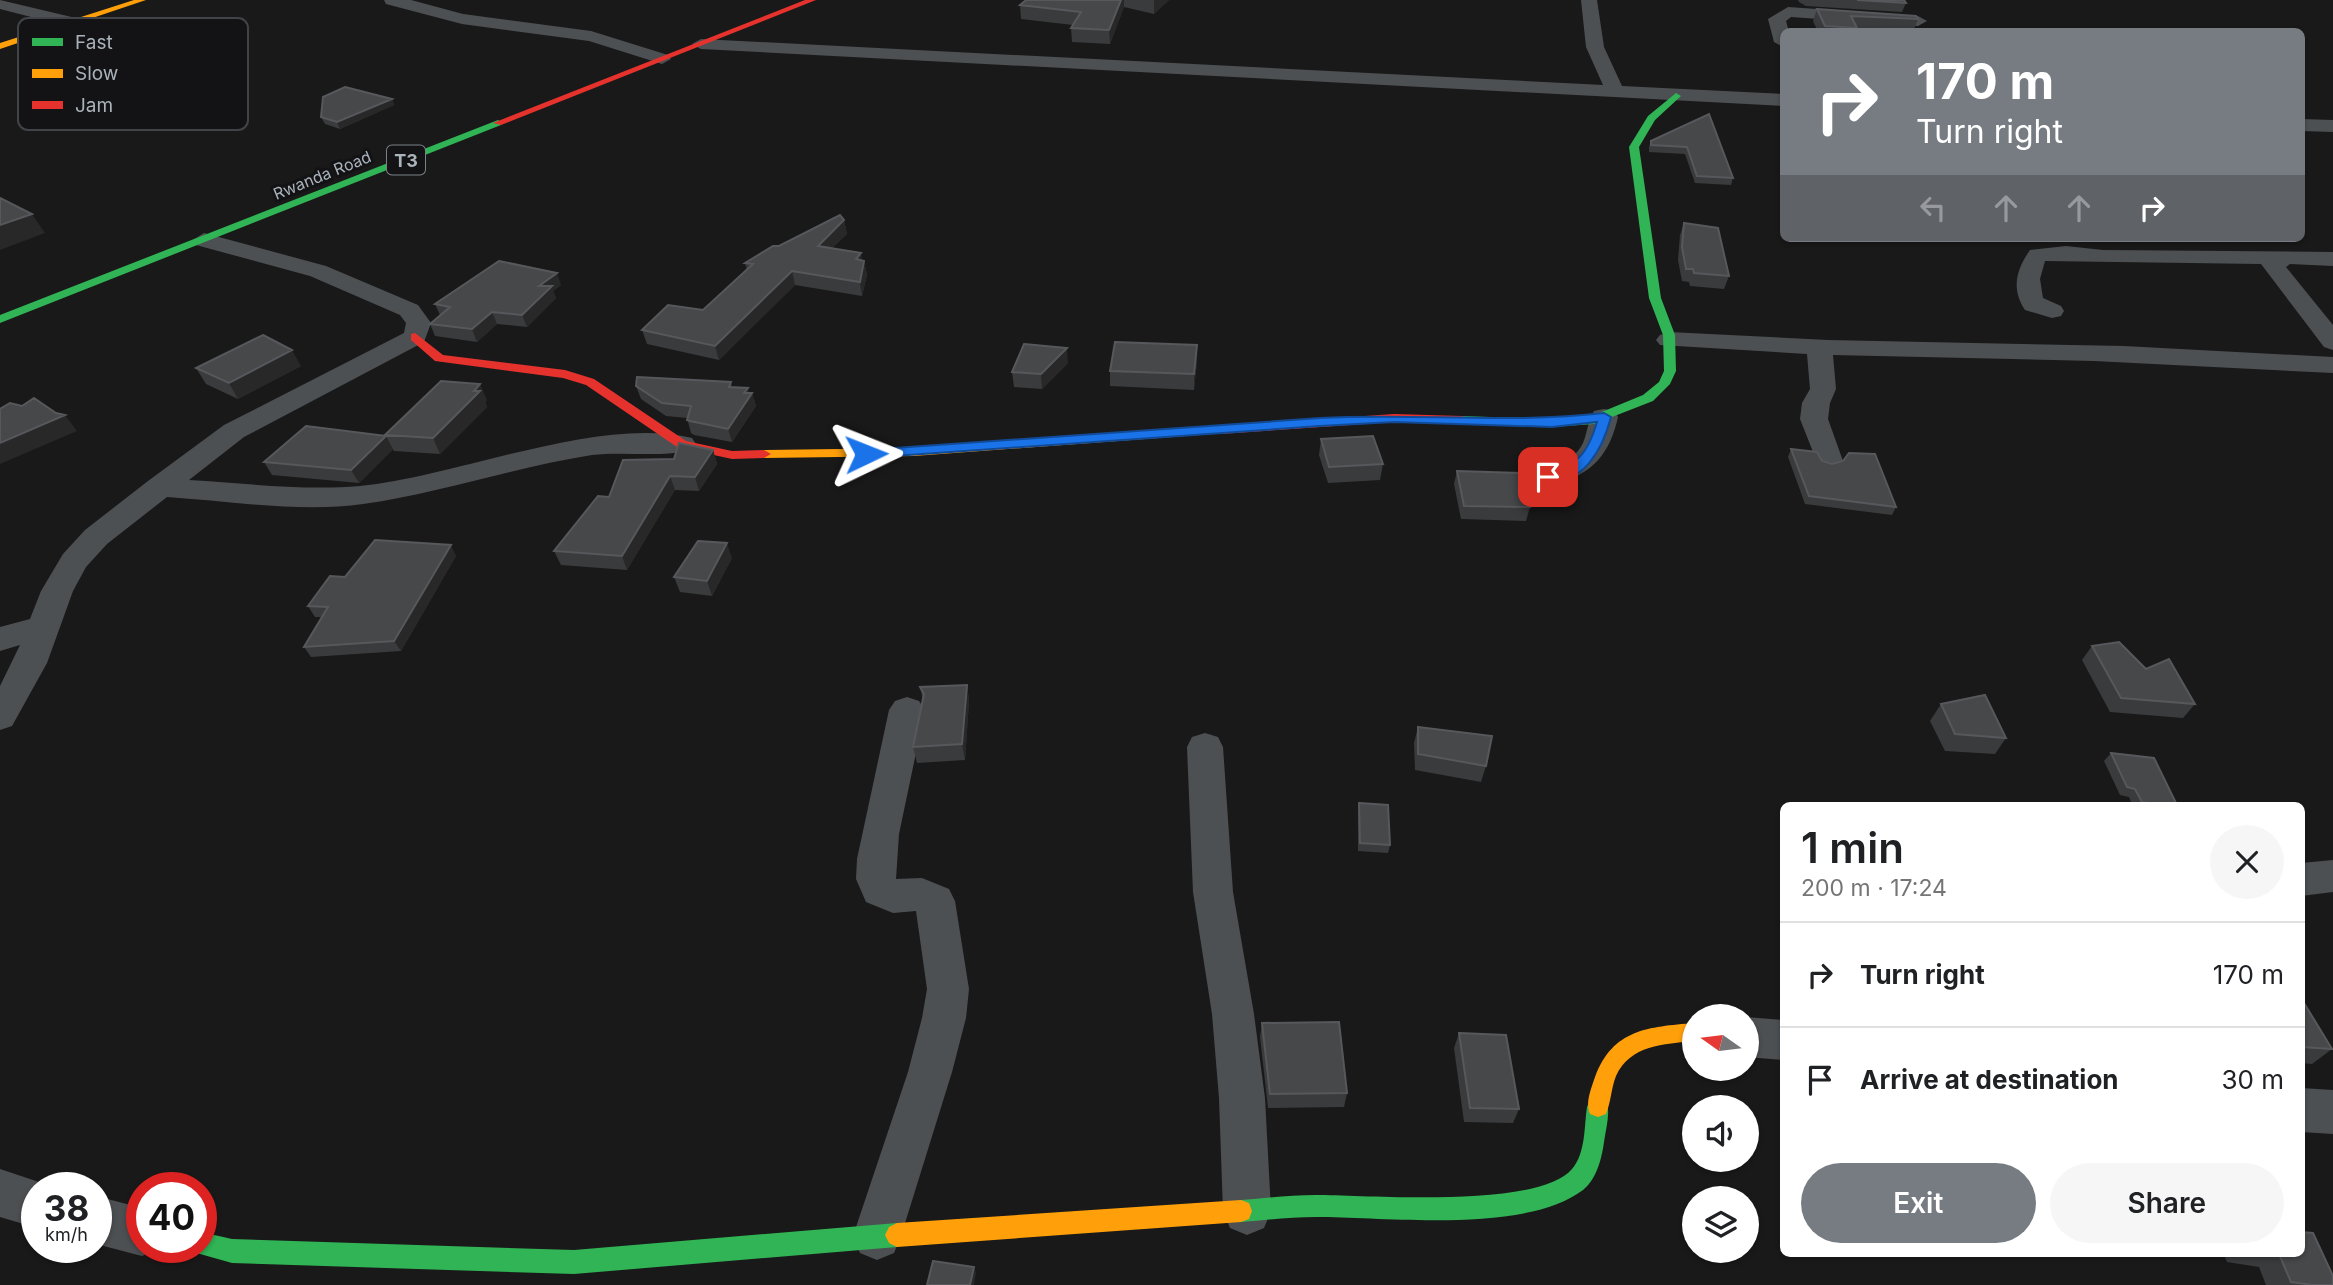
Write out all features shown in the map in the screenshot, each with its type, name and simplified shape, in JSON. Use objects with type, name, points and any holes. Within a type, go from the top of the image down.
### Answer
[{"type":"main road","points":[[89,18],[142,0]]},
{"type":"main road","name":"Rwanda Road","points":[[0,318],[812,0]]},
{"type":"main road","points":[[0,46],[18,40]]},
{"type":"main road","points":[[415,337],[439,358],[565,374],[590,382],[682,444],[732,455],[914,452],[1406,418],[1552,423],[1604,417],[1648,398],[1664,384],[1670,371],[1669,340],[1656,298],[1634,147],[1641,130],[1653,115],[1676,96]]},
{"type":"main road","points":[[217,1247],[245,1251],[574,1262],[877,1236],[1312,1206],[1477,1208],[1551,1195],[1577,1181],[1590,1157],[1601,1085],[1612,1057],[1646,1036],[1682,1033]]},
{"type":"street","points":[[391,0],[462,19],[591,36],[662,58]]},
{"type":"street","points":[[1589,0],[1595,47],[1615,91]]},
{"type":"street","points":[[0,4],[55,18]]},
{"type":"street","points":[[1780,30],[1777,19],[1788,12],[1918,21]]},
{"type":"street","points":[[701,44],[1780,100]]},
{"type":"street","points":[[2305,125],[2333,126]]},
{"type":"street","points":[[0,717],[10,686],[44,627],[57,591],[74,561],[96,537],[234,431],[415,337],[419,323],[409,310],[318,271],[204,240]]},
{"type":"street","points":[[2052,311],[2034,305],[2027,290],[2027,270],[2038,256],[2066,253],[2103,257],[2286,257],[2333,260]]},
{"type":"street","points":[[2286,257],[2272,265],[2333,342]]},
{"type":"street","points":[[1669,340],[1819,348],[2155,355],[2281,365],[2333,365]]},
{"type":"street","points":[[1819,348],[1823,389],[1816,403],[1814,419],[1829,461]]},
{"type":"street","points":[[1534,480],[1558,475],[1586,461],[1598,441],[1604,417]]},
{"type":"street","points":[[158,487],[317,497],[362,495],[591,447],[632,443],[682,444]]},
{"type":"street","points":[[0,639],[44,627]]},
{"type":"street","points":[[877,1236],[930,1072],[948,989],[935,901],[922,893],[889,896],[880,892],[875,883],[877,847],[907,710]]},
{"type":"street","points":[[1205,747],[1213,892],[1233,1014],[1242,1098],[1247,1211]]},
{"type":"street","points":[[2305,880],[2333,876]]},
{"type":"street","points":[[1759,1038],[1780,1040]]},
{"type":"street","points":[[2305,1110],[2333,1112]]},
{"type":"street","points":[[0,1194],[21,1199]]},
{"type":"building","points":[[1026,0],[1121,0],[1109,30],[1071,28],[1081,12],[1020,5]]},
{"type":"building","points":[[1857,0],[1904,0],[1906,3]]},
{"type":"building","points":[[1817,9],[1916,16],[1918,19],[1851,16],[1857,28],[1825,26]]},
{"type":"building","points":[[345,87],[392,99],[337,122],[321,117],[323,97]]},
{"type":"building","points":[[1709,114],[1733,178],[1697,176],[1687,147],[1651,145],[1651,141]]},
{"type":"building","points":[[0,198],[32,214],[0,225]]},
{"type":"building","points":[[840,215],[844,220],[818,246],[861,253],[856,259],[864,261],[860,282],[792,271],[715,346],[642,330],[668,305],[703,310],[753,264],[745,263],[773,246],[779,246]]},
{"type":"building","points":[[1684,223],[1718,228],[1729,276],[1694,273],[1693,269],[1686,269],[1682,247]]},
{"type":"building","points":[[499,261],[557,273],[539,286],[552,286],[522,315],[492,312],[472,329],[430,324],[450,307],[435,304]]},
{"type":"building","points":[[263,335],[292,350],[229,383],[196,368]]},
{"type":"building","points":[[1115,342],[1197,345],[1194,374],[1110,371]]},
{"type":"building","points":[[1024,344],[1067,348],[1041,374],[1012,372]]},
{"type":"building","points":[[637,377],[731,382],[729,387],[748,388],[744,393],[752,393],[728,429],[687,420],[691,406],[662,403],[636,386]]},
{"type":"building","points":[[441,381],[480,384],[474,391],[480,391],[433,438],[385,435]]},
{"type":"building","points":[[34,398],[56,413],[65,415],[0,443],[0,409],[10,403],[22,406]]},
{"type":"building","points":[[306,426],[386,436],[351,470],[264,462]]},
{"type":"building","points":[[1373,436],[1383,464],[1329,467],[1321,439]]},
{"type":"building","points":[[679,443],[713,450],[695,477],[670,476],[622,556],[554,551],[598,496],[609,497],[623,460],[674,459]]},
{"type":"building","points":[[1791,449],[1817,452],[1822,461],[1832,464],[1843,461],[1849,453],[1875,454],[1896,507],[1809,496]]},
{"type":"building","points":[[1457,471],[1520,473],[1530,507],[1464,506]]},
{"type":"building","points":[[375,540],[451,545],[394,641],[304,647],[328,607],[308,606],[330,576],[345,577]]},
{"type":"building","points":[[698,541],[727,543],[707,581],[674,577]]},
{"type":"building","points":[[2119,642],[2146,669],[2169,659],[2195,704],[2121,698],[2092,646]]},
{"type":"building","points":[[967,685],[962,744],[913,747],[924,694],[920,687]]},
{"type":"building","points":[[1985,695],[2006,738],[1955,734],[1941,704]]},
{"type":"building","points":[[1418,727],[1492,736],[1486,766],[1418,754]]},
{"type":"building","points":[[2111,753],[2154,758],[2176,802],[2142,802],[2135,789],[2127,787]]},
{"type":"building","points":[[1359,803],[1388,805],[1390,845],[1360,843]]},
{"type":"building","points":[[2305,1005],[2332,1049],[2305,1047]]},
{"type":"building","points":[[1339,1022],[1347,1093],[1270,1094],[1262,1023]]},
{"type":"building","points":[[1459,1033],[1506,1035],[1519,1109],[1470,1108]]},
{"type":"building","points":[[2305,1232],[2313,1233],[2333,1276],[2333,1285],[2291,1282],[2280,1257],[2305,1257]]},
{"type":"building","points":[[933,1261],[974,1267],[970,1285],[927,1285]]},
{"type":"traffic: fast","points":[[1462,420],[1552,423],[1594,420],[1648,398],[1664,384],[1670,371],[1669,335],[1655,298],[1634,147],[1651,118],[1676,96]]},
{"type":"traffic: fast","points":[[0,319],[498,123]]},
{"type":"traffic: fast","points":[[1241,1211],[1307,1206],[1488,1206],[1552,1194],[1575,1182],[1582,1175],[1590,1157],[1598,1107]]},
{"type":"traffic: fast","points":[[217,1248],[232,1251],[574,1262],[897,1235]]},
{"type":"traffic: slow","points":[[86,18],[142,0]]},
{"type":"traffic: slow","points":[[0,46],[18,40]]},
{"type":"traffic: slow","points":[[764,454],[914,452],[1221,430]]},
{"type":"traffic: slow","points":[[1598,1107],[1609,1068],[1627,1047],[1655,1037],[1682,1034]]},
{"type":"traffic: slow","points":[[897,1235],[1241,1211]]},
{"type":"traffic: jam","points":[[498,123],[812,0]]},
{"type":"traffic: jam","points":[[415,337],[439,358],[565,374],[590,382],[682,444],[732,455],[764,454]]},
{"type":"traffic: jam","points":[[1221,430],[1394,418],[1462,420]]},
{"type":"route","points":[[866,454],[1394,418],[1552,423],[1604,417],[1602,432],[1586,461],[1567,472],[1548,477]]}]
